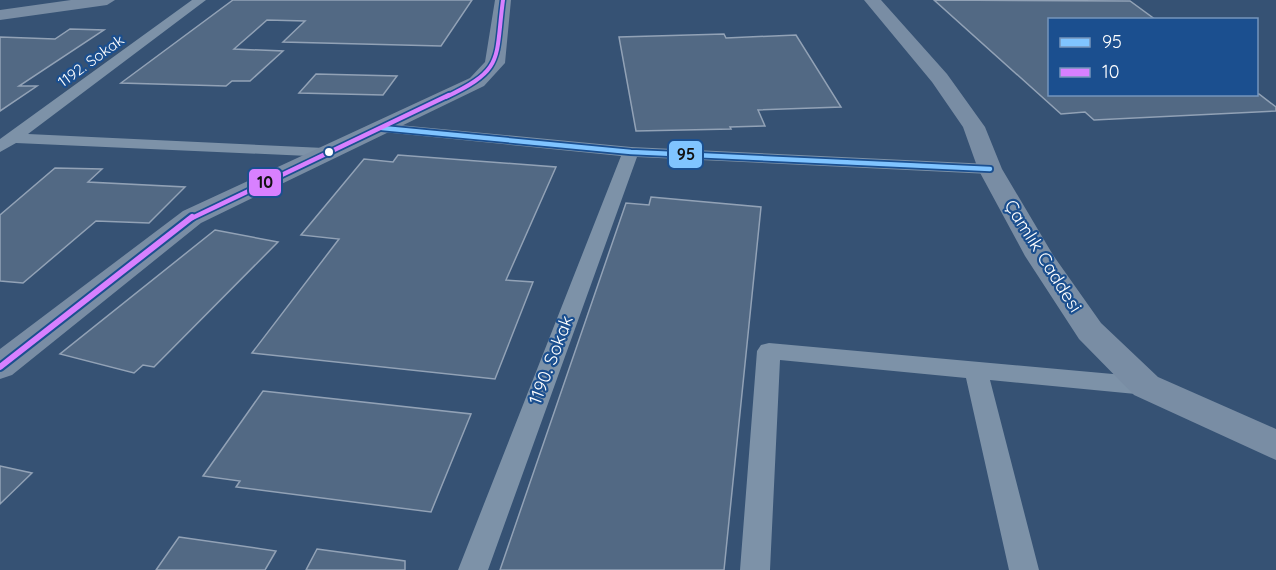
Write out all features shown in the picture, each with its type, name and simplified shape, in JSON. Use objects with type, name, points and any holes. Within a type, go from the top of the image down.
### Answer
[{"type":"street","points":[[0,15],[107,0]]},
{"type":"street","name":"1192. Sokak","points":[[9,136],[200,0]]},
{"type":"street","points":[[0,367],[192,217],[477,82],[495,63],[503,0]]},
{"type":"street","name":"Çamlık Caddesi","points":[[872,0],[940,78],[974,127],[990,169],[1039,256],[1090,331],[1146,386],[1276,445]]},
{"type":"street","points":[[378,128],[631,152],[990,169]]},
{"type":"street","points":[[9,136],[324,153]]},
{"type":"street","name":"1190. Sokak","points":[[473,570],[631,152]]},
{"type":"street","points":[[755,570],[769,351],[1146,386]]},
{"type":"street","points":[[976,370],[1024,570]]},
{"type":"building","points":[[233,0],[472,0],[441,46],[283,42],[305,21],[267,20],[234,49],[283,51],[250,81],[232,81],[226,86],[121,83]]},
{"type":"building","points":[[934,0],[1130,1],[1153,18],[1048,18],[1048,96],[1258,96],[1259,94],[1276,107],[1276,111],[1094,120],[1085,112],[1061,114]]},
{"type":"building","points":[[70,29],[104,30],[19,86],[37,86],[0,111],[0,37],[55,39]]},
{"type":"building","points":[[724,34],[726,38],[796,35],[841,107],[758,110],[765,126],[636,131],[619,37]]},
{"type":"building","points":[[316,74],[397,76],[383,95],[299,93]]},
{"type":"building","points":[[398,155],[556,167],[506,280],[533,282],[495,379],[252,353],[339,239],[301,235],[364,159],[393,162]]},
{"type":"building","points":[[55,168],[102,169],[88,182],[185,187],[149,223],[96,221],[23,283],[0,281],[0,215]]},
{"type":"building","points":[[651,197],[761,207],[724,570],[500,570],[626,203],[649,205]]},
{"type":"building","points":[[215,230],[278,242],[154,367],[143,365],[134,373],[60,354]]},
{"type":"building","points":[[263,391],[471,414],[431,512],[236,487],[240,481],[203,476]]},
{"type":"building","points":[[0,466],[32,473],[0,504]]},
{"type":"building","points":[[179,537],[276,551],[265,570],[156,570]]},
{"type":"building","points":[[317,549],[405,561],[405,570],[306,570]]},
{"type":"transit line","name":"10","points":[[0,367],[192,217],[477,82],[495,63],[503,0]]},
{"type":"transit line","name":"95","points":[[382,128],[631,152],[990,169]]}]
